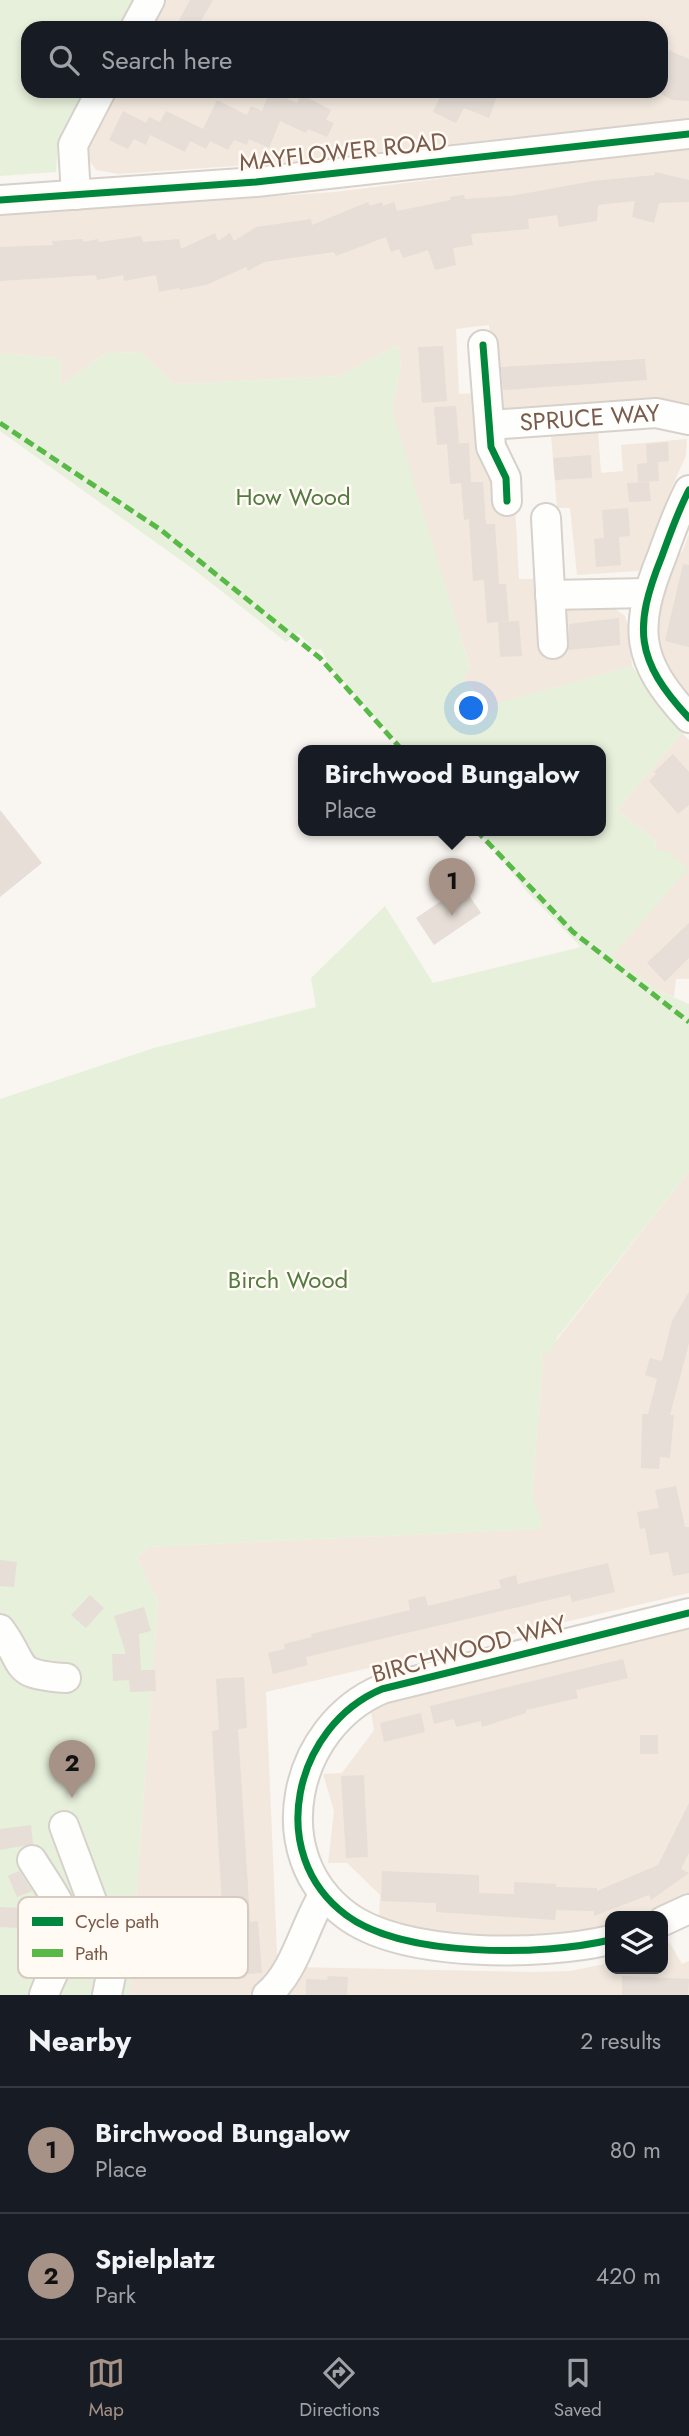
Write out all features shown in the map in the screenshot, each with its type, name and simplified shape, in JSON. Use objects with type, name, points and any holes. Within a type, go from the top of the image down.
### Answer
[{"type":"street","points":[[139,21],[150,0]]},
{"type":"street","points":[[76,194],[73,145],[97,98]]},
{"type":"street","name":"MAYFLOWER ROAD","points":[[0,200],[269,180],[689,134]]},
{"type":"street","name":"SPRUCE WAY","points":[[483,345],[491,447],[506,478],[507,501]]},
{"type":"street","name":"SPRUCE WAY","points":[[490,425],[656,413],[689,420]]},
{"type":"street","points":[[689,490],[647,593],[642,617],[646,650],[664,691],[689,718]]},
{"type":"street","points":[[546,518],[553,644]]},
{"type":"street","points":[[550,596],[647,593]]},
{"type":"street","name":"BIRCHWOOD WAY","points":[[605,1941],[545,1949],[416,1945],[367,1927],[345,1915],[324,1894],[305,1863],[297,1809],[301,1781],[321,1738],[351,1705],[382,1689],[689,1612]]},
{"type":"street","points":[[0,1629],[18,1664],[26,1672],[66,1678]]},
{"type":"street","points":[[64,1826],[90,1897]]},
{"type":"street","points":[[32,1860],[53,1897]]},
{"type":"street","points":[[268,1995],[296,1953],[313,1911],[324,1894]]},
{"type":"street","points":[[668,1919],[689,1909]]},
{"type":"street","points":[[44,1995],[51,1978]]},
{"type":"shaded area","points":[[164,0],[689,0],[689,119],[264,164],[118,174],[96,170],[86,156],[86,147],[111,98],[668,98],[668,21],[153,21]]},
{"type":"shaded area","points":[[689,147],[689,406],[661,400],[501,413],[495,410],[489,325],[456,329],[459,394],[479,393],[487,477],[499,477],[515,505],[519,579],[538,579],[541,651],[563,649],[563,609],[610,605],[625,616],[629,629],[632,666],[500,703],[490,715],[481,708],[485,703],[463,679],[470,667],[393,417],[401,365],[398,345],[339,376],[174,384],[140,352],[106,353],[61,385],[60,358],[0,353],[0,215],[335,192]]},
{"type":"shaded area","points":[[598,431],[601,473],[623,471],[621,445],[687,439],[686,456],[667,498],[644,566],[638,571],[577,575],[570,508],[557,508],[551,435]]},
{"type":"shaded area","points":[[689,534],[689,699],[661,663],[655,622],[676,554],[682,552]]},
{"type":"shaded area","points":[[682,733],[689,740],[689,979],[676,979],[674,997],[657,990],[611,956],[638,926],[656,850],[655,840],[617,810]]},
{"type":"shaded area","points":[[689,1171],[689,1593],[266,1692],[278,1977],[262,1995],[129,1995],[130,1978],[248,1978],[248,1897],[136,1897],[158,1601],[137,1558],[148,1547],[539,1529],[532,1494],[543,1358],[541,1350],[551,1352],[552,1346]]},
{"type":"shaded area","points":[[689,1627],[689,1895],[652,1911],[605,1911],[605,1927],[570,1935],[522,1937],[420,1932],[379,1920],[380,1895],[347,1863],[328,1863],[334,1811],[323,1774],[342,1773],[374,1730],[370,1706]]},
{"type":"shaded area","points":[[668,1944],[682,1964],[689,1961],[689,1995],[278,1995],[293,1967],[532,1972],[570,1971],[605,1964],[605,1974],[668,1974]]},
{"type":"green space","points":[[0,0],[138,0],[126,21],[21,21],[21,98],[83,98],[58,144],[56,172],[0,176]]},
{"type":"green space","name":"Birch Wood","points":[[398,345],[401,365],[392,410],[470,668],[463,679],[485,703],[481,708],[490,715],[499,703],[632,666],[682,733],[617,810],[655,840],[656,850],[667,850],[688,869],[612,956],[657,990],[689,1004],[689,1171],[557,1338],[551,1353],[541,1351],[543,1358],[532,1494],[543,1525],[539,1529],[148,1547],[137,1558],[158,1601],[136,1897],[18,1897],[18,1978],[130,1978],[129,1995],[0,1995],[0,1099],[154,1048],[316,1007],[311,978],[385,906],[433,983],[581,947],[528,893],[483,836],[606,836],[606,745],[401,745],[329,665],[321,649],[315,650],[298,633],[286,642],[196,571],[0,431],[0,353],[60,358],[61,385],[106,353],[140,352],[174,384],[339,376]]},
{"type":"building","points":[[190,0],[213,0],[201,21],[179,21]]},
{"type":"building","points":[[668,50],[689,59],[689,101],[668,98]]},
{"type":"building","points":[[267,98],[286,98],[297,103],[299,98],[308,98],[331,110],[326,120],[334,123],[327,137],[308,129],[306,133],[280,121],[269,148],[249,139],[247,145],[234,140],[228,150],[210,141],[206,149],[190,141],[185,152],[150,135],[146,145],[134,139],[128,149],[109,140],[123,111],[146,123],[149,117],[160,122],[166,111],[203,129],[217,100],[247,115],[251,106],[262,111]]},
{"type":"building","points":[[440,98],[496,98],[489,118],[464,108],[456,123],[433,112]]},
{"type":"building","points":[[655,172],[689,180],[689,202],[659,203],[654,223],[632,217],[635,201],[598,205],[597,221],[559,227],[557,215],[528,219],[529,229],[471,234],[473,245],[453,248],[456,265],[435,270],[428,250],[403,258],[399,249],[391,252],[386,237],[336,256],[334,252],[264,262],[248,271],[246,267],[206,285],[180,290],[159,292],[156,275],[124,281],[123,275],[97,280],[96,275],[0,281],[0,247],[53,245],[52,241],[83,239],[83,242],[98,239],[99,242],[141,236],[143,242],[179,239],[181,249],[215,233],[218,241],[230,233],[234,241],[256,227],[311,219],[312,225],[368,202],[370,206],[382,202],[383,206],[394,202],[397,211],[451,200],[450,197],[464,195],[465,199],[511,196],[593,181],[655,175]]},
{"type":"building","points":[[443,346],[447,401],[422,403],[418,347]]},
{"type":"building","points":[[645,359],[647,380],[503,390],[501,367]]},
{"type":"building","points":[[456,406],[459,443],[437,445],[434,407]]},
{"type":"building","points":[[668,442],[669,461],[658,462],[659,481],[638,482],[637,464],[647,463],[646,444]]},
{"type":"building","points":[[469,443],[471,482],[483,482],[486,524],[495,524],[499,584],[506,584],[509,621],[487,623],[484,580],[473,581],[469,519],[464,520],[461,483],[450,484],[447,444]]},
{"type":"building","points":[[591,455],[592,478],[555,480],[553,458]]},
{"type":"building","points":[[649,482],[651,501],[629,502],[627,483]]},
{"type":"building","points":[[628,508],[630,536],[619,537],[621,565],[596,567],[594,539],[604,538],[602,510]]},
{"type":"building","points":[[683,564],[689,565],[689,647],[665,641]]},
{"type":"building","points":[[619,618],[620,645],[568,650],[569,624]]},
{"type":"building","points":[[519,621],[522,656],[500,657],[498,622]]},
{"type":"building","points":[[673,754],[689,772],[689,805],[678,814],[649,781],[656,774],[654,772]]},
{"type":"building","points":[[0,810],[42,863],[0,897]]},
{"type":"building","points":[[463,886],[481,913],[434,945],[416,918]]},
{"type":"building","points":[[689,923],[689,958],[665,982],[647,963]]},
{"type":"building","points":[[689,1292],[689,1343],[670,1415],[674,1415],[670,1458],[660,1457],[659,1469],[641,1468],[642,1414],[648,1414],[657,1379],[645,1375],[650,1358],[662,1361],[672,1321]]},
{"type":"building","points":[[676,1486],[685,1527],[689,1527],[689,1573],[673,1576],[668,1552],[650,1555],[645,1528],[640,1529],[637,1512],[659,1508],[655,1490]]},
{"type":"building","points":[[0,1560],[17,1562],[14,1587],[0,1586]]},
{"type":"building","points":[[608,1563],[615,1592],[572,1602],[570,1595],[306,1657],[308,1665],[273,1674],[268,1653],[285,1649],[284,1644],[312,1637],[311,1634],[410,1610],[408,1600],[425,1596],[428,1606],[501,1588],[499,1580],[516,1575],[518,1584]]},
{"type":"building","points":[[90,1595],[104,1608],[86,1628],[71,1615]]},
{"type":"building","points":[[144,1607],[151,1631],[139,1634],[141,1670],[155,1670],[156,1691],[130,1692],[129,1680],[113,1681],[112,1654],[126,1654],[114,1616]]},
{"type":"building","points":[[623,1659],[628,1678],[576,1690],[578,1698],[526,1710],[526,1713],[482,1727],[481,1721],[456,1727],[454,1719],[434,1724],[430,1706]]},
{"type":"building","points":[[244,1677],[247,1728],[238,1729],[250,1922],[258,1921],[262,1973],[248,1974],[248,1897],[221,1897],[212,1731],[219,1730],[216,1679]]},
{"type":"building","points":[[421,1713],[425,1732],[384,1742],[380,1723]]},
{"type":"building","points":[[640,1735],[658,1735],[658,1754],[640,1754]]},
{"type":"building","points":[[364,1775],[368,1857],[346,1858],[341,1776]]},
{"type":"building","points":[[689,1803],[689,1853],[681,1869],[689,1873],[651,1900],[649,1895],[594,1916],[594,1911],[556,1910],[555,1920],[436,1912],[436,1903],[381,1901],[382,1871],[479,1875],[479,1893],[514,1894],[514,1882],[597,1888],[597,1891],[658,1865]]},
{"type":"building","points":[[31,1825],[33,1844],[0,1850],[0,1829]]},
{"type":"building","points":[[19,1871],[32,1891],[17,1897],[8,1876]]},
{"type":"building","points":[[0,1907],[18,1908],[18,1928],[0,1927]]},
{"type":"building","points":[[328,1976],[348,1977],[347,1995],[306,1995],[306,1979],[327,1980]]},
{"type":"building","points":[[622,1976],[689,1979],[688,1995],[622,1995]]},
{"type":"marked path","points":[[0,423],[161,530],[320,658],[398,745]]},
{"type":"marked path","points":[[482,836],[573,932],[689,1022]]},
{"type":"cycle path","points":[[0,200],[256,182],[689,134]]},
{"type":"cycle path","points":[[483,345],[491,447],[506,478],[507,501]]},
{"type":"cycle path","points":[[689,490],[653,581],[646,604],[644,624],[644,642],[649,660],[671,697],[689,718]]},
{"type":"cycle path","points":[[605,1941],[548,1949],[474,1950],[402,1939],[371,1929],[346,1915],[320,1889],[305,1859],[298,1826],[300,1793],[310,1761],[328,1731],[352,1707],[382,1689],[689,1613]]},
{"type":"place","name":"Birchwood Bungalow","points":[[452,916]]},
{"type":"place","name":"Spielplatz","points":[[72,1798]]},
{"type":"park label","name":"How Wood","points":[[293,497]]}]
